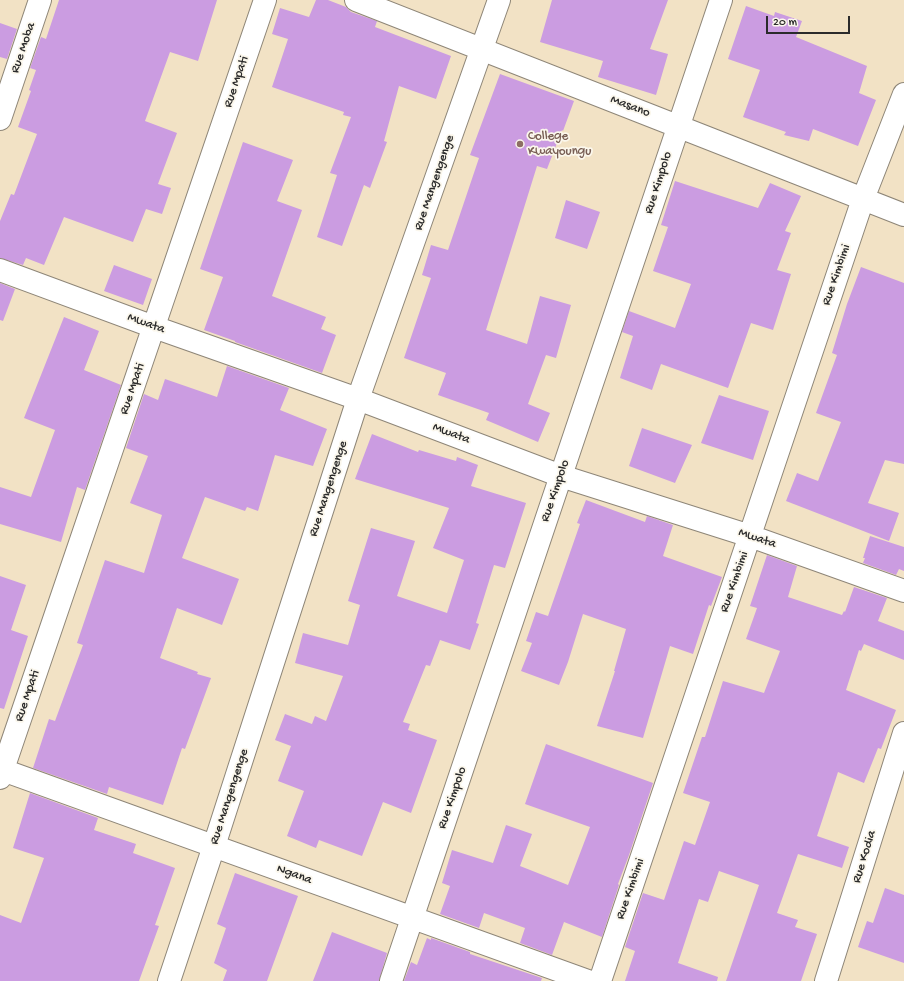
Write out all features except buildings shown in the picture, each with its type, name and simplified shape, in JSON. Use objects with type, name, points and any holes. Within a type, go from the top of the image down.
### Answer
[{"type":"street","name":"Rue Moba","points":[[0,119],[40,0]]},
{"type":"street","name":"Rue Mpati","points":[[1,773],[265,0]]},
{"type":"street","name":"Masano","points":[[356,0],[904,215]]},
{"type":"street","name":"Rue Mangengenge","points":[[169,981],[358,399],[499,0]]},
{"type":"street","name":"Rue Kimpolo","points":[[391,981],[721,0]]},
{"type":"street","name":"Rue Kimbimi","points":[[600,981],[863,199],[904,94]]},
{"type":"street","name":"Mwata","points":[[0,270],[154,327],[358,399],[561,476],[750,536],[904,591]]},
{"type":"street","name":"Rue Kodia","points":[[826,981],[904,733]]},
{"type":"street","name":"Ngana","points":[[1,773],[214,846],[588,981]]},
{"type":"place","name":"College Kwayoungu","points":[[520,144]]}]
